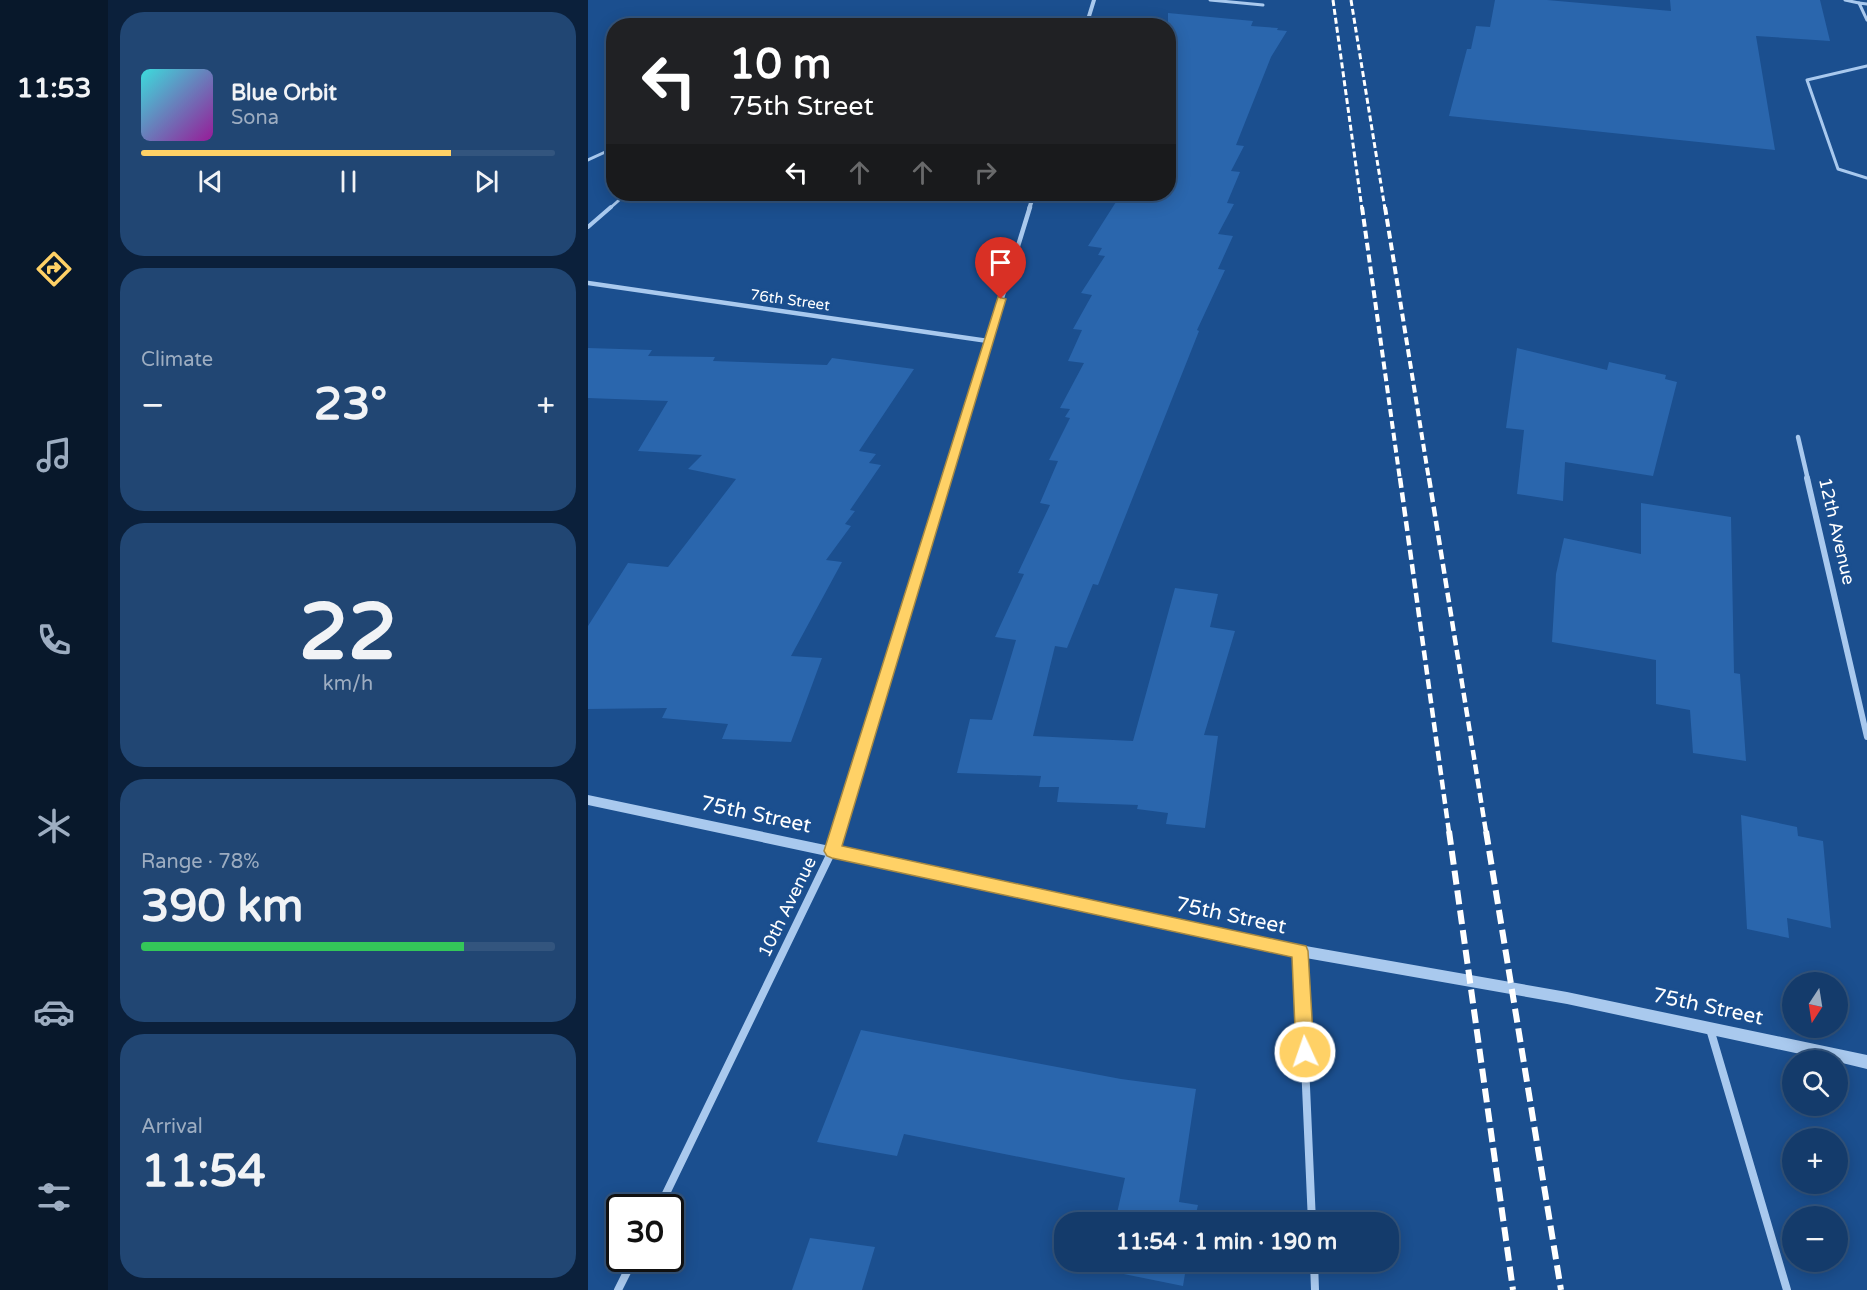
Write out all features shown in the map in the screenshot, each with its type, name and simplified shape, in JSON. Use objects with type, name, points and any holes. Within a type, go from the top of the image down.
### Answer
[{"type":"street","points":[[1088,18],[1094,0]]},
{"type":"street","name":"10th Avenue","points":[[666,1194],[832,851],[1032,201]]},
{"type":"street","name":"76th Street","points":[[588,283],[988,341]]},
{"type":"street","name":"12th Avenue","points":[[1798,437],[1867,737]]},
{"type":"street","name":"75th Street","points":[[588,800],[1300,951],[1568,998],[1867,1062]]},
{"type":"street","points":[[1300,951],[1312,1212]]},
{"type":"street","points":[[1710,1028],[1787,1290]]},
{"type":"street","points":[[618,1290],[627,1272]]},
{"type":"street","points":[[1314,1272],[1315,1290]]},
{"type":"lane","points":[[1210,0],[1263,5]]},
{"type":"lane","points":[[1845,0],[1867,4]]},
{"type":"lane","points":[[1859,3],[1867,20]]},
{"type":"lane","points":[[1867,66],[1807,80],[1838,169],[1867,178]]},
{"type":"lane","points":[[588,160],[606,152]]},
{"type":"lane","points":[[588,227],[618,201]]},
{"type":"building","points":[[1495,0],[1547,0],[1671,11],[1670,0],[1820,0],[1830,41],[1756,36],[1775,150],[1449,116],[1467,49],[1471,49],[1476,26],[1490,27]]},
{"type":"building","points":[[1168,13],[1253,21],[1251,26],[1287,31],[1271,57],[1236,145],[1244,146],[1231,171],[1240,172],[1227,203],[1234,204],[1218,234],[1233,236],[1218,269],[1225,270],[1197,330],[1199,331],[1098,585],[1093,584],[1067,648],[1055,646],[1033,736],[1133,741],[1175,588],[1218,594],[1210,627],[1235,631],[1204,735],[1218,736],[1205,828],[1166,824],[1168,813],[1137,809],[1138,805],[1057,802],[1059,787],[1039,787],[1041,776],[957,773],[970,719],[992,720],[1016,640],[995,637],[1024,574],[1018,573],[1050,505],[1040,503],[1058,461],[1049,460],[1070,418],[1065,417],[1070,409],[1060,408],[1084,363],[1068,361],[1082,330],[1073,329],[1092,295],[1081,293],[1105,256],[1098,255],[1102,248],[1088,246],[1117,201],[1176,201],[1176,18],[1168,18]]},
{"type":"building","points":[[588,348],[652,350],[648,356],[715,357],[713,361],[827,365],[832,358],[914,369],[859,451],[876,454],[869,463],[881,465],[850,510],[855,511],[845,524],[851,526],[826,560],[842,562],[791,656],[822,658],[791,742],[722,739],[728,724],[662,718],[667,708],[588,709],[588,626],[628,563],[668,567],[736,479],[688,469],[702,455],[638,451],[668,401],[588,398]]},
{"type":"building","points":[[1517,348],[1607,370],[1609,362],[1666,375],[1665,379],[1677,382],[1653,476],[1565,462],[1563,501],[1517,494],[1524,430],[1506,428]]},
{"type":"building","points":[[1641,503],[1731,517],[1734,673],[1740,674],[1746,761],[1693,753],[1690,710],[1656,704],[1656,660],[1552,642],[1556,574],[1564,538],[1641,554]]},
{"type":"building","points":[[1741,815],[1797,827],[1798,836],[1823,841],[1831,928],[1787,918],[1789,938],[1747,929]]},
{"type":"building","points":[[861,1030],[1121,1079],[1196,1089],[1179,1202],[1198,1205],[1196,1212],[1117,1212],[1125,1178],[904,1134],[897,1156],[817,1142]]},
{"type":"building","points":[[810,1238],[875,1247],[862,1290],[792,1290]]},
{"type":"building","points":[[1114,1272],[1185,1272],[1183,1286]]},
{"type":"railway","points":[[1333,0],[1362,209]]},
{"type":"railway","points":[[1351,0],[1385,209]]},
{"type":"railway","points":[[1362,207],[1400,480]]},
{"type":"railway","points":[[1385,207],[1429,480]]},
{"type":"railway","points":[[1400,478],[1449,832]]},
{"type":"railway","points":[[1429,478],[1486,832]]},
{"type":"railway","points":[[1449,831],[1513,1290]]},
{"type":"railway","points":[[1486,831],[1561,1290]]},
{"type":"route","points":[[1001,299],[832,851],[1300,951],[1305,1052]]}]
